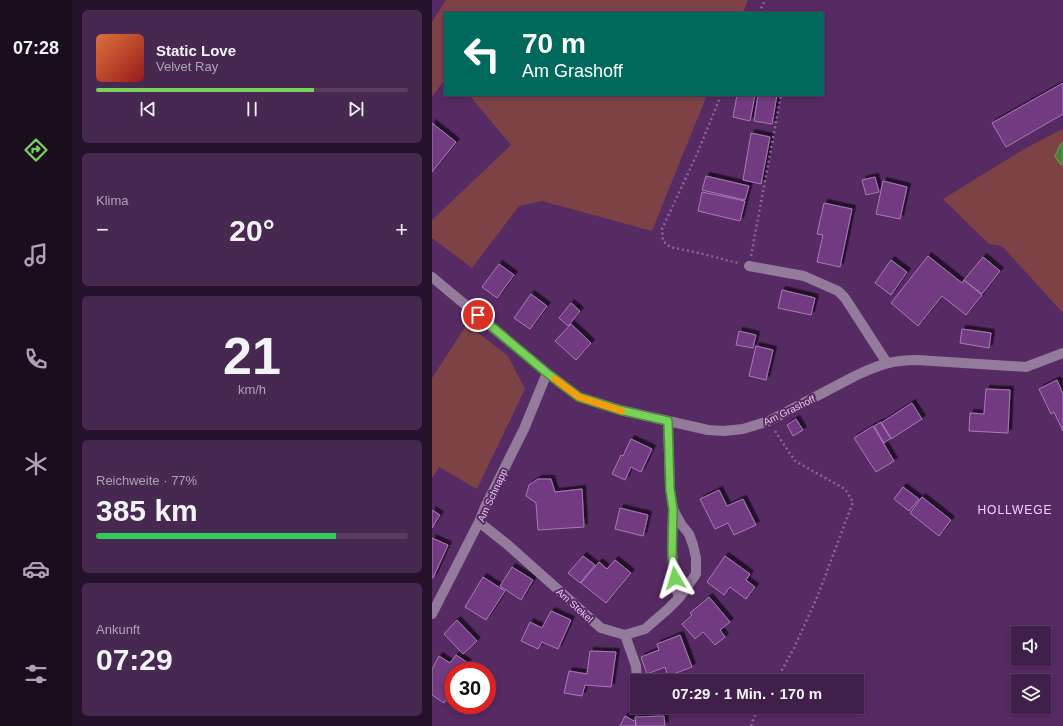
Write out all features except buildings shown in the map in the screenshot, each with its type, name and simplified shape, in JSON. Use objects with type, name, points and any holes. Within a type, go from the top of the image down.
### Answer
[{"type":"street","points":[[749,266],[804,276],[838,290],[845,298],[887,363]]},
{"type":"street","name":"Am Grashoff","points":[[432,277],[547,373],[579,397],[620,410],[708,430],[724,431],[743,429],[769,421],[855,376],[887,363],[902,360],[917,360],[1026,367],[1063,353]]},
{"type":"street","name":"Am Schnapp","points":[[432,614],[524,429],[547,373]]},
{"type":"street","points":[[668,421],[670,489],[673,509],[672,555],[676,589],[679,598]]},
{"type":"street","points":[[637,674],[636,666],[625,635],[645,629],[679,598],[696,574],[696,558],[693,545],[689,534],[681,524],[673,509]]},
{"type":"street","name":"Am Stekel","points":[[479,522],[508,545],[601,628],[625,635]]},
{"type":"path","points":[[759,12],[765,0]]},
{"type":"path","points":[[721,96],[697,154],[662,229],[663,241],[670,247],[749,266],[781,96]]},
{"type":"path","points":[[769,421],[796,461],[845,489],[853,502],[818,595],[794,648],[780,674]]},
{"type":"path","points":[[751,726],[756,714]]},
{"type":"shaded area","points":[[446,0],[748,0],[743,12],[444,12],[444,80],[432,97],[432,22]]},
{"type":"shaded area","points":[[470,96],[707,96],[652,231],[542,201],[519,206],[472,268],[432,238],[432,220],[511,145]]},
{"type":"shaded area","points":[[1063,129],[1063,142],[1060,145],[1060,163],[1063,165],[1063,313],[1002,246],[989,244],[943,199],[1024,149]]},
{"type":"shaded area","points":[[1063,142],[1063,165],[1060,164],[1055,156]]},
{"type":"shaded area","points":[[467,324],[508,356],[525,389],[477,489],[439,467],[432,478],[432,378]]},
{"type":"slow traffic","points":[[555,379],[579,397],[622,411]]},
{"type":"district","name":"HOLLWEGE","points":[[1015,510]]},
{"type":"route","points":[[478,315],[547,373],[579,397],[620,410],[668,421],[670,489],[673,509],[672,555],[675,578]]}]
